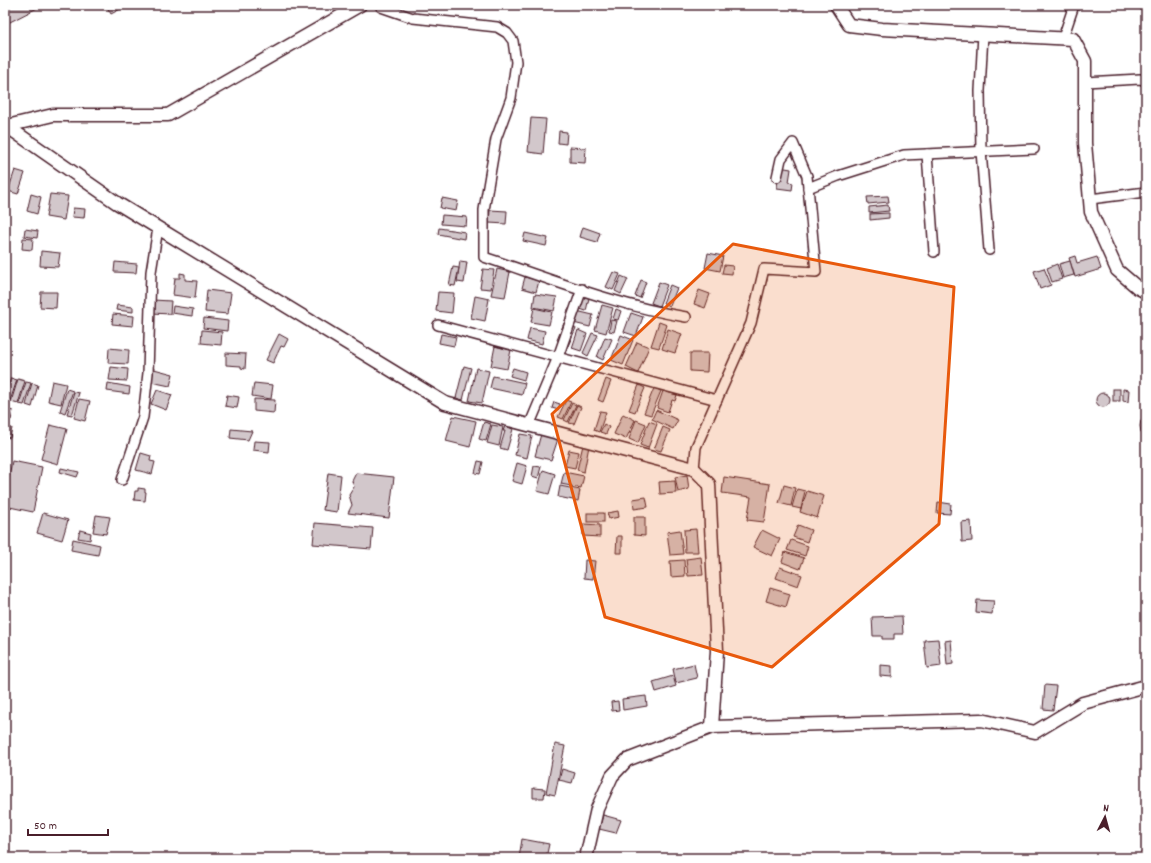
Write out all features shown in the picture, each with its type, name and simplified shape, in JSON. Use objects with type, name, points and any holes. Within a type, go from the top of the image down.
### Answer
[{"type":"street","points":[[6,127],[54,115],[168,115],[360,5]]},
{"type":"street","points":[[380,5],[381,7],[413,18],[497,27],[508,33],[513,41],[516,62],[511,98],[496,139],[484,210],[484,257],[658,312],[686,317]]},
{"type":"street","points":[[836,5],[849,25],[882,29],[1073,39],[1085,61],[1085,143],[1091,212],[1118,270],[1138,288],[1146,292]]},
{"type":"street","points":[[1063,38],[1074,5]]},
{"type":"street","points":[[983,34],[980,91],[982,152],[989,250]]},
{"type":"street","points":[[1085,82],[1140,79],[1146,81]]},
{"type":"street","points":[[6,127],[158,228],[445,403],[694,469],[709,484],[717,651],[712,727]]},
{"type":"street","points":[[694,469],[696,447],[751,323],[764,269],[816,272],[807,176],[793,143],[781,159],[777,177]]},
{"type":"street","points":[[808,188],[838,176],[904,155],[1034,149]]},
{"type":"street","points":[[927,154],[934,252]]},
{"type":"street","points":[[1090,199],[1146,192]]},
{"type":"street","points":[[122,480],[143,417],[148,373],[151,272],[158,228]]},
{"type":"street","points":[[529,426],[558,357],[582,289]]},
{"type":"street","points":[[438,325],[717,400]]},
{"type":"street","points":[[586,858],[597,809],[612,776],[627,760],[712,727],[981,720],[1035,732],[1083,703],[1146,686]]},
{"type":"highlighted area","points":[[733,244],[954,287],[939,524],[772,667],[605,617],[552,414]]},
{"type":"building","points":[[5,5],[43,5],[8,23],[5,17]]},
{"type":"building","points":[[110,5],[128,5],[111,14],[107,7]]},
{"type":"building","points":[[477,5],[525,5],[525,8]]},
{"type":"building","points":[[531,118],[546,119],[543,154],[528,152]]},
{"type":"building","points":[[559,131],[567,132],[566,144],[558,143]]},
{"type":"building","points":[[570,147],[586,148],[585,163],[570,162]]},
{"type":"building","points":[[779,167],[791,169],[789,182],[793,183],[792,190],[777,188]]},
{"type":"building","points":[[15,170],[25,173],[18,194],[8,191]]},
{"type":"building","points":[[31,194],[41,197],[37,214],[27,211]]},
{"type":"building","points":[[50,194],[68,196],[64,220],[46,217]]},
{"type":"building","points":[[888,196],[889,202],[868,204],[867,197]]},
{"type":"building","points":[[442,198],[458,201],[456,211],[440,208]]},
{"type":"building","points":[[888,205],[889,211],[869,213],[869,207]]},
{"type":"building","points":[[73,208],[85,209],[84,218],[72,217]]},
{"type":"building","points":[[490,210],[507,211],[506,224],[489,223]]},
{"type":"building","points":[[889,213],[889,218],[870,220],[870,214]]},
{"type":"building","points":[[442,215],[467,217],[466,226],[441,224]]},
{"type":"building","points":[[583,227],[600,233],[597,242],[580,237]]},
{"type":"building","points":[[439,228],[465,232],[464,239],[438,234]]},
{"type":"building","points":[[25,229],[38,231],[37,238],[24,236]]},
{"type":"building","points":[[525,233],[548,238],[546,246],[523,241]]},
{"type":"building","points":[[23,238],[33,239],[32,250],[22,249]]},
{"type":"building","points":[[41,251],[60,253],[58,267],[40,266]]},
{"type":"building","points":[[708,253],[723,256],[720,271],[705,268]]},
{"type":"building","points":[[1075,256],[1077,263],[1097,257],[1101,269],[1075,277],[1069,258]]},
{"type":"building","points":[[460,261],[467,262],[464,283],[457,282]]},
{"type":"building","points":[[1070,261],[1074,275],[1063,278],[1059,264]]},
{"type":"building","points":[[115,262],[137,264],[136,273],[114,272]]},
{"type":"building","points":[[1057,264],[1062,279],[1052,282],[1047,268]]},
{"type":"building","points":[[724,265],[733,266],[732,274],[722,273]]},
{"type":"building","points":[[453,267],[459,268],[455,286],[449,285]]},
{"type":"building","points":[[1044,268],[1051,285],[1040,289],[1034,271]]},
{"type":"building","points":[[483,269],[494,270],[491,289],[480,288]]},
{"type":"building","points":[[497,269],[510,272],[505,297],[491,295]]},
{"type":"building","points":[[613,272],[620,274],[613,290],[606,287]]},
{"type":"building","points":[[180,273],[185,274],[185,280],[197,281],[195,298],[173,295],[175,278],[180,278]]},
{"type":"building","points":[[621,276],[628,279],[621,294],[615,291]]},
{"type":"building","points":[[525,277],[539,281],[536,292],[522,288]]},
{"type":"building","points":[[641,280],[646,282],[640,298],[635,296]]},
{"type":"building","points":[[659,282],[667,285],[659,306],[651,303]]},
{"type":"building","points":[[670,285],[677,288],[670,306],[663,303]]},
{"type":"building","points":[[207,290],[231,293],[228,314],[205,312]]},
{"type":"building","points":[[699,290],[710,294],[705,308],[694,304]]},
{"type":"building","points":[[41,292],[57,292],[56,308],[40,307]]},
{"type":"building","points":[[438,292],[454,293],[452,313],[436,311]]},
{"type":"building","points":[[535,294],[557,297],[554,311],[533,307]]},
{"type":"building","points":[[575,294],[589,298],[586,311],[571,306]]},
{"type":"building","points":[[475,296],[489,299],[485,321],[471,318]]},
{"type":"building","points":[[153,300],[171,301],[170,314],[152,313]]},
{"type":"building","points":[[117,305],[133,307],[133,312],[116,310]]},
{"type":"building","points":[[602,305],[613,308],[606,333],[595,330]]},
{"type":"building","points":[[173,306],[193,309],[192,316],[172,313]]},
{"type":"building","points":[[534,308],[552,312],[549,325],[531,322]]},
{"type":"building","points":[[568,309],[593,315],[590,327],[565,321]]},
{"type":"building","points":[[616,309],[621,311],[618,320],[613,319]]},
{"type":"building","points":[[631,313],[643,317],[636,336],[624,332]]},
{"type":"building","points":[[113,314],[134,316],[133,326],[112,324]]},
{"type":"building","points":[[204,318],[228,321],[227,331],[203,328]]},
{"type":"building","points":[[611,320],[617,321],[614,332],[609,331]]},
{"type":"building","points":[[659,322],[667,325],[659,348],[651,346]]},
{"type":"building","points":[[564,323],[576,328],[568,346],[557,340]]},
{"type":"building","points":[[530,328],[545,331],[542,344],[527,340]]},
{"type":"building","points":[[668,329],[682,334],[675,353],[662,349]]},
{"type":"building","points":[[202,330],[222,332],[221,345],[201,343]]},
{"type":"building","points":[[578,330],[587,334],[581,351],[572,348]]},
{"type":"building","points":[[592,333],[598,335],[588,356],[583,353]]},
{"type":"building","points":[[279,334],[288,339],[284,347],[281,346],[273,363],[266,360]]},
{"type":"building","points":[[441,334],[456,337],[454,346],[439,343]]},
{"type":"building","points":[[621,335],[633,340],[623,365],[611,360]]},
{"type":"building","points":[[605,337],[612,339],[603,360],[597,357]]},
{"type":"building","points":[[637,342],[649,347],[638,373],[626,367]]},
{"type":"building","points":[[495,346],[511,350],[507,369],[491,366]]},
{"type":"building","points":[[109,348],[129,350],[128,364],[108,363]]},
{"type":"building","points":[[226,353],[246,354],[245,369],[241,368],[241,366],[226,365]]},
{"type":"building","points":[[690,353],[708,353],[707,372],[690,371]]},
{"type":"building","points":[[464,366],[471,368],[463,400],[456,398]]},
{"type":"building","points":[[111,367],[128,369],[127,381],[109,380]]},
{"type":"building","points":[[476,368],[489,371],[482,403],[469,401]]},
{"type":"building","points":[[513,368],[526,372],[524,380],[510,376]]},
{"type":"building","points":[[154,369],[173,374],[170,386],[151,382]]},
{"type":"building","points":[[493,376],[525,383],[522,395],[490,388]]},
{"type":"building","points":[[11,378],[17,380],[10,401],[5,400],[5,394]]},
{"type":"building","points":[[18,379],[25,381],[18,404],[11,402]]},
{"type":"building","points":[[606,379],[611,381],[603,402],[598,400]]},
{"type":"building","points":[[52,381],[66,384],[61,404],[48,401]]},
{"type":"building","points":[[26,382],[31,383],[24,405],[19,404]]},
{"type":"building","points":[[32,383],[38,385],[32,407],[26,405]]},
{"type":"building","points":[[108,383],[130,387],[129,394],[107,391]]},
{"type":"building","points":[[254,383],[273,385],[271,399],[252,396]]},
{"type":"building","points":[[639,385],[645,388],[635,412],[629,410]]},
{"type":"building","points":[[654,388],[661,391],[651,415],[644,413]]},
{"type":"building","points":[[67,389],[73,391],[65,413],[60,411]]},
{"type":"building","points":[[1113,389],[1120,389],[1120,401],[1113,401]]},
{"type":"building","points":[[1123,389],[1129,390],[1128,402],[1123,401]]},
{"type":"building","points":[[157,390],[172,395],[166,410],[151,404]]},
{"type":"building","points":[[663,391],[677,395],[675,401],[672,400],[668,412],[657,408]]},
{"type":"building","points":[[74,392],[79,393],[72,415],[67,414]]},
{"type":"building","points":[[1100,393],[1106,393],[1110,397],[1110,403],[1106,407],[1100,407],[1096,403],[1096,397]]},
{"type":"building","points":[[227,395],[239,397],[237,408],[225,406]]},
{"type":"building","points":[[79,399],[90,401],[85,421],[74,418]]},
{"type":"building","points":[[254,399],[275,400],[274,413],[254,411]]},
{"type":"building","points":[[566,400],[571,402],[563,419],[558,417]]},
{"type":"building","points":[[554,402],[560,404],[558,410],[552,408]]},
{"type":"building","points":[[572,403],[576,405],[568,422],[564,420]]},
{"type":"building","points":[[577,405],[581,407],[574,424],[569,423]]},
{"type":"building","points":[[5,409],[13,411],[11,420],[5,418]]},
{"type":"building","points":[[656,410],[678,420],[673,429],[652,419]]},
{"type":"building","points":[[600,411],[606,412],[599,432],[594,430]]},
{"type":"building","points":[[623,414],[635,420],[626,439],[614,434]]},
{"type":"building","points":[[1146,414],[1146,438],[1141,432],[1140,426],[1141,420]]},
{"type":"building","points":[[453,416],[476,421],[470,447],[446,441]]},
{"type":"building","points":[[636,420],[646,424],[638,443],[629,439]]},
{"type":"building","points":[[649,421],[657,424],[648,448],[640,445]]},
{"type":"building","points":[[484,422],[491,424],[486,441],[479,439]]},
{"type":"building","points":[[604,424],[609,427],[606,434],[600,432]]},
{"type":"building","points":[[50,425],[67,429],[58,464],[41,459]]},
{"type":"building","points":[[492,425],[503,427],[499,446],[487,443]]},
{"type":"building","points":[[505,426],[513,429],[507,450],[500,448]]},
{"type":"building","points":[[5,427],[12,428],[10,438],[5,437]]},
{"type":"building","points":[[663,427],[670,430],[661,451],[654,449]]},
{"type":"building","points":[[231,429],[252,431],[248,440],[230,438]]},
{"type":"building","points":[[520,434],[532,436],[527,458],[515,455]]},
{"type":"building","points":[[541,434],[558,439],[551,460],[535,456]]},
{"type":"building","points":[[254,441],[270,442],[269,452],[253,450]]},
{"type":"building","points":[[583,445],[589,446],[584,472],[577,470]]},
{"type":"building","points":[[569,450],[579,452],[575,468],[565,466]]},
{"type":"building","points":[[141,453],[151,456],[150,461],[155,462],[152,474],[136,470]]},
{"type":"building","points":[[12,461],[42,467],[33,512],[5,506],[5,481],[8,481]]},
{"type":"building","points":[[478,461],[483,462],[480,474],[475,473]]},
{"type":"building","points":[[517,463],[527,466],[522,484],[512,481]]},
{"type":"building","points":[[534,466],[541,467],[538,478],[532,476]]},
{"type":"building","points":[[61,468],[79,472],[77,477],[60,472]]},
{"type":"building","points":[[543,470],[555,474],[549,494],[537,491]]},
{"type":"building","points":[[564,472],[584,476],[581,488],[561,484]]},
{"type":"building","points":[[328,473],[341,475],[337,512],[323,510]]},
{"type":"building","points":[[356,473],[394,477],[389,518],[348,513],[352,505],[349,495],[354,487],[352,481]]},
{"type":"building","points":[[687,475],[689,489],[678,492],[675,477]]},
{"type":"building","points":[[724,477],[770,484],[764,522],[747,520],[751,497],[722,493]]},
{"type":"building","points":[[675,481],[676,493],[660,494],[659,482]]},
{"type":"building","points":[[784,485],[795,488],[791,506],[779,503]]},
{"type":"building","points":[[560,486],[580,490],[578,501],[558,497]]},
{"type":"building","points":[[138,488],[145,489],[145,501],[134,500],[135,491],[138,491]]},
{"type":"building","points":[[797,489],[805,491],[801,509],[792,507]]},
{"type":"building","points":[[807,491],[824,496],[817,518],[800,512]]},
{"type":"building","points":[[646,497],[648,507],[634,509],[633,499]]},
{"type":"building","points":[[938,502],[951,504],[950,514],[937,513]]},
{"type":"building","points":[[618,511],[619,517],[609,519],[607,513]]},
{"type":"building","points":[[43,513],[68,520],[62,540],[37,533]]},
{"type":"building","points":[[587,513],[604,513],[604,522],[587,522]]},
{"type":"building","points":[[96,515],[110,517],[106,534],[93,532]]},
{"type":"building","points":[[634,517],[645,517],[645,536],[634,535]]},
{"type":"building","points":[[971,521],[972,541],[962,542],[961,522]]},
{"type":"building","points":[[315,523],[373,528],[371,549],[313,544]]},
{"type":"building","points":[[583,524],[600,525],[600,537],[583,536]]},
{"type":"building","points":[[798,525],[811,530],[807,542],[793,537]]},
{"type":"building","points":[[696,529],[698,552],[685,552],[684,530]]},
{"type":"building","points":[[80,530],[91,533],[90,540],[78,538]]},
{"type":"building","points":[[680,530],[683,554],[670,555],[667,532]]},
{"type":"building","points":[[762,530],[780,539],[772,556],[753,547]]},
{"type":"building","points":[[617,536],[622,536],[622,553],[616,553]]},
{"type":"building","points":[[73,539],[100,545],[98,555],[71,550]]},
{"type":"building","points":[[791,540],[808,546],[805,556],[787,550]]},
{"type":"building","points":[[785,552],[804,558],[800,569],[782,562]]},
{"type":"building","points":[[701,557],[703,575],[688,576],[686,559]]},
{"type":"building","points":[[585,560],[595,561],[593,579],[584,578]]},
{"type":"building","points":[[684,560],[685,576],[671,577],[670,561]]},
{"type":"building","points":[[780,567],[802,575],[798,586],[776,578]]},
{"type":"building","points":[[770,588],[790,594],[786,607],[766,601]]},
{"type":"building","points":[[977,600],[994,601],[992,614],[976,612]]},
{"type":"building","points":[[902,616],[903,634],[894,634],[894,639],[882,639],[882,636],[873,636],[872,617]]},
{"type":"building","points":[[938,639],[941,666],[927,668],[924,640]]},
{"type":"building","points":[[951,640],[953,664],[947,665],[945,641]]},
{"type":"building","points":[[694,664],[697,678],[676,683],[673,669]]},
{"type":"building","points":[[880,665],[892,666],[892,677],[880,676]]},
{"type":"building","points":[[673,676],[676,686],[656,692],[653,682]]},
{"type":"building","points":[[1045,685],[1056,686],[1053,710],[1043,709]]},
{"type":"building","points":[[646,696],[647,706],[623,710],[622,699]]},
{"type":"building","points":[[618,701],[619,710],[612,711],[611,702]]},
{"type":"building","points":[[555,744],[565,746],[555,795],[546,793]]},
{"type":"building","points":[[562,769],[575,773],[572,783],[559,780]]},
{"type":"building","points":[[533,788],[545,789],[544,798],[533,798]]},
{"type":"building","points":[[603,815],[621,820],[616,833],[599,829]]},
{"type":"building","points":[[522,839],[549,844],[546,858],[519,858]]}]
